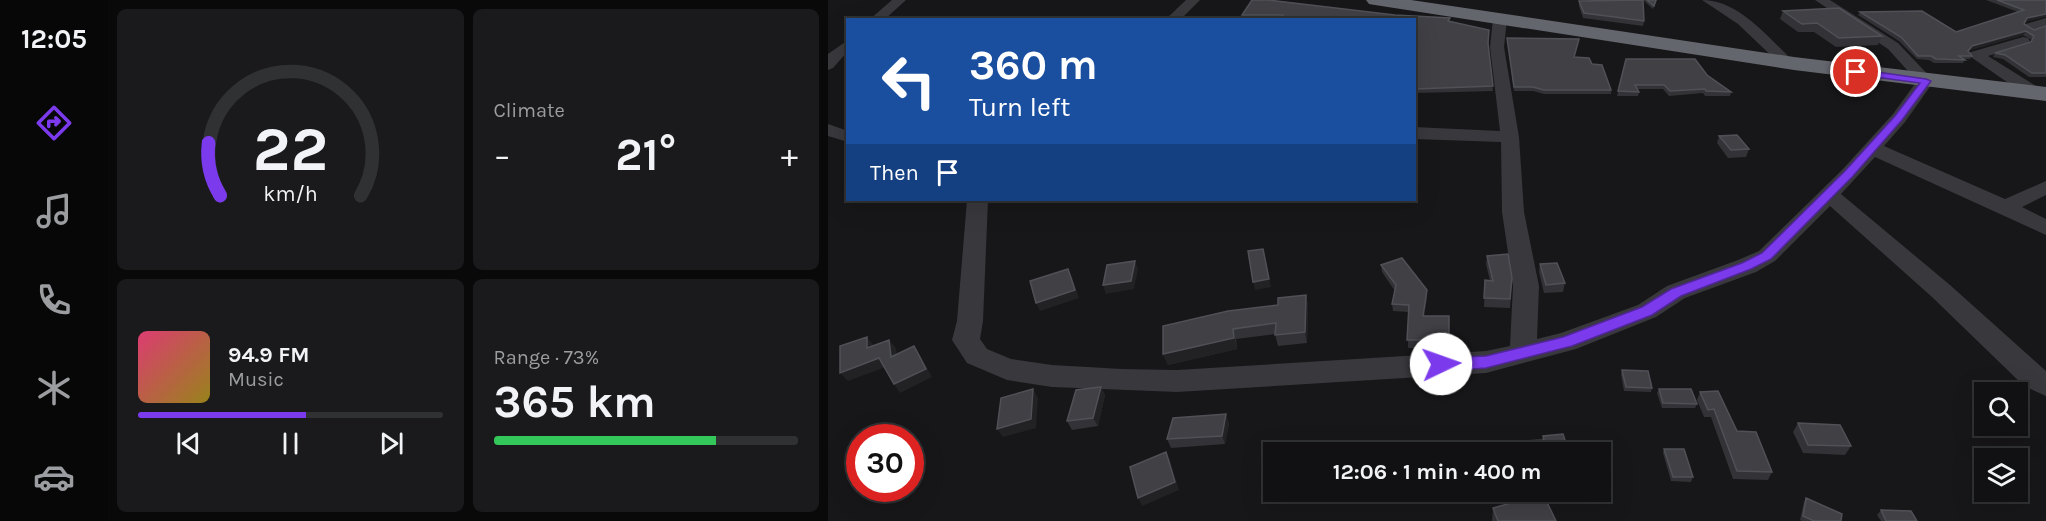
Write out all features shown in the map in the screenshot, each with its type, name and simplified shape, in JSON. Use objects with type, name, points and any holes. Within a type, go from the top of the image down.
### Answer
[{"type":"highway","points":[[1375,0],[1446,5],[1500,19],[1786,62],[1926,81],[2039,93]]},
{"type":"street","points":[[877,18],[900,0]]},
{"type":"street","points":[[1173,18],[1194,0]]},
{"type":"street","points":[[1708,0],[1743,21],[1786,62]]},
{"type":"street","points":[[978,201],[970,321],[966,340],[977,356],[1007,369],[1063,377],[1177,381],[1486,362],[1523,354],[1566,342],[1647,311],[1676,292],[1747,266],[1767,256],[1829,194],[1899,118],[1926,81],[1898,49],[1821,0]]},
{"type":"street","points":[[1500,19],[1497,47],[1510,137],[1513,212],[1526,286],[1523,354]]},
{"type":"street","points":[[2031,27],[2046,22]]},
{"type":"street","points":[[2023,41],[1976,55],[2039,93]]},
{"type":"street","points":[[828,65],[846,46]]},
{"type":"street","points":[[828,130],[846,136]]},
{"type":"street","points":[[1416,133],[1510,137]]},
{"type":"street","points":[[1872,148],[2046,228]]},
{"type":"street","points":[[2004,207],[2046,187]]},
{"type":"street","points":[[1829,194],[1941,291],[2030,375],[2046,384]]},
{"type":"building","points":[[1252,0],[1268,0],[1395,15],[1450,18],[1448,21],[1489,30],[1488,43],[1493,86],[1416,89],[1416,18],[1283,18],[1283,15],[1242,15]]},
{"type":"building","points":[[1643,0],[1644,21],[1584,13],[1579,1]]},
{"type":"building","points":[[1647,0],[1656,0],[1654,6]]},
{"type":"building","points":[[1997,0],[2046,0],[2046,14],[2027,18],[2024,24],[2034,30],[2046,26],[2046,73],[2032,73],[2005,55],[1995,53],[2031,42],[2034,36],[2026,31],[1972,46],[1968,51],[1972,56],[1959,56],[1965,60],[1936,59],[1931,56],[1918,56],[1901,37],[1860,12],[1922,11],[1956,32],[2024,10]]},
{"type":"building","points":[[1839,8],[1882,36],[1839,38],[1817,23],[1802,24],[1783,11]]},
{"type":"building","points":[[1507,38],[1579,39],[1574,57],[1589,58],[1592,64],[1602,65],[1611,90],[1544,90],[1533,87],[1514,87]]},
{"type":"building","points":[[1626,59],[1695,59],[1707,75],[1731,92],[1706,91],[1705,89],[1670,91],[1664,85],[1635,85],[1639,92],[1618,91]]},
{"type":"building","points":[[1737,135],[1749,149],[1731,150],[1719,136]]},
{"type":"building","points":[[1263,249],[1269,279],[1253,282],[1248,251]]},
{"type":"building","points":[[1508,254],[1512,278],[1510,299],[1484,298],[1485,280],[1493,281],[1487,256]]},
{"type":"building","points":[[1402,258],[1427,290],[1423,316],[1449,316],[1449,340],[1407,340],[1409,305],[1392,304],[1396,285],[1381,265]]},
{"type":"building","points":[[1135,261],[1131,281],[1103,285],[1107,265]]},
{"type":"building","points":[[1557,263],[1565,283],[1546,285],[1540,264]]},
{"type":"building","points":[[1068,269],[1075,290],[1036,303],[1030,281]]},
{"type":"building","points":[[1306,295],[1305,332],[1275,335],[1276,323],[1233,329],[1234,338],[1163,354],[1163,326],[1228,311],[1278,305],[1278,298]]},
{"type":"building","points":[[867,337],[867,348],[889,340],[891,357],[914,346],[926,369],[894,384],[879,358],[840,373],[840,346]]},
{"type":"building","points":[[1622,370],[1648,371],[1652,388],[1626,387]]},
{"type":"building","points":[[1101,387],[1093,418],[1067,421],[1076,390]]},
{"type":"building","points":[[1033,389],[1031,419],[997,429],[1001,398]]},
{"type":"building","points":[[1659,389],[1691,389],[1697,404],[1663,403]]},
{"type":"building","points":[[1718,391],[1737,431],[1756,432],[1772,472],[1737,471],[1714,409],[1708,410],[1700,392]]},
{"type":"building","points":[[1226,414],[1222,436],[1167,439],[1173,418]]},
{"type":"building","points":[[1798,423],[1840,425],[1851,446],[1808,445]]},
{"type":"building","points":[[1563,434],[1566,442],[1525,442],[1544,440],[1543,436]]},
{"type":"building","points":[[1664,449],[1684,449],[1693,477],[1673,477]]},
{"type":"building","points":[[1166,452],[1175,482],[1138,498],[1130,467]]},
{"type":"building","points":[[1806,498],[1842,514],[1841,521],[1814,521],[1803,516]]},
{"type":"building","points":[[1514,502],[1547,502],[1556,521],[1498,521],[1493,508]]},
{"type":"building","points":[[1881,510],[1911,511],[1917,521],[1886,521]]},
{"type":"route","points":[[1441,364],[1486,362],[1566,342],[1647,311],[1676,292],[1747,266],[1767,256],[1849,174],[1899,118],[1926,81],[1856,72]]}]
